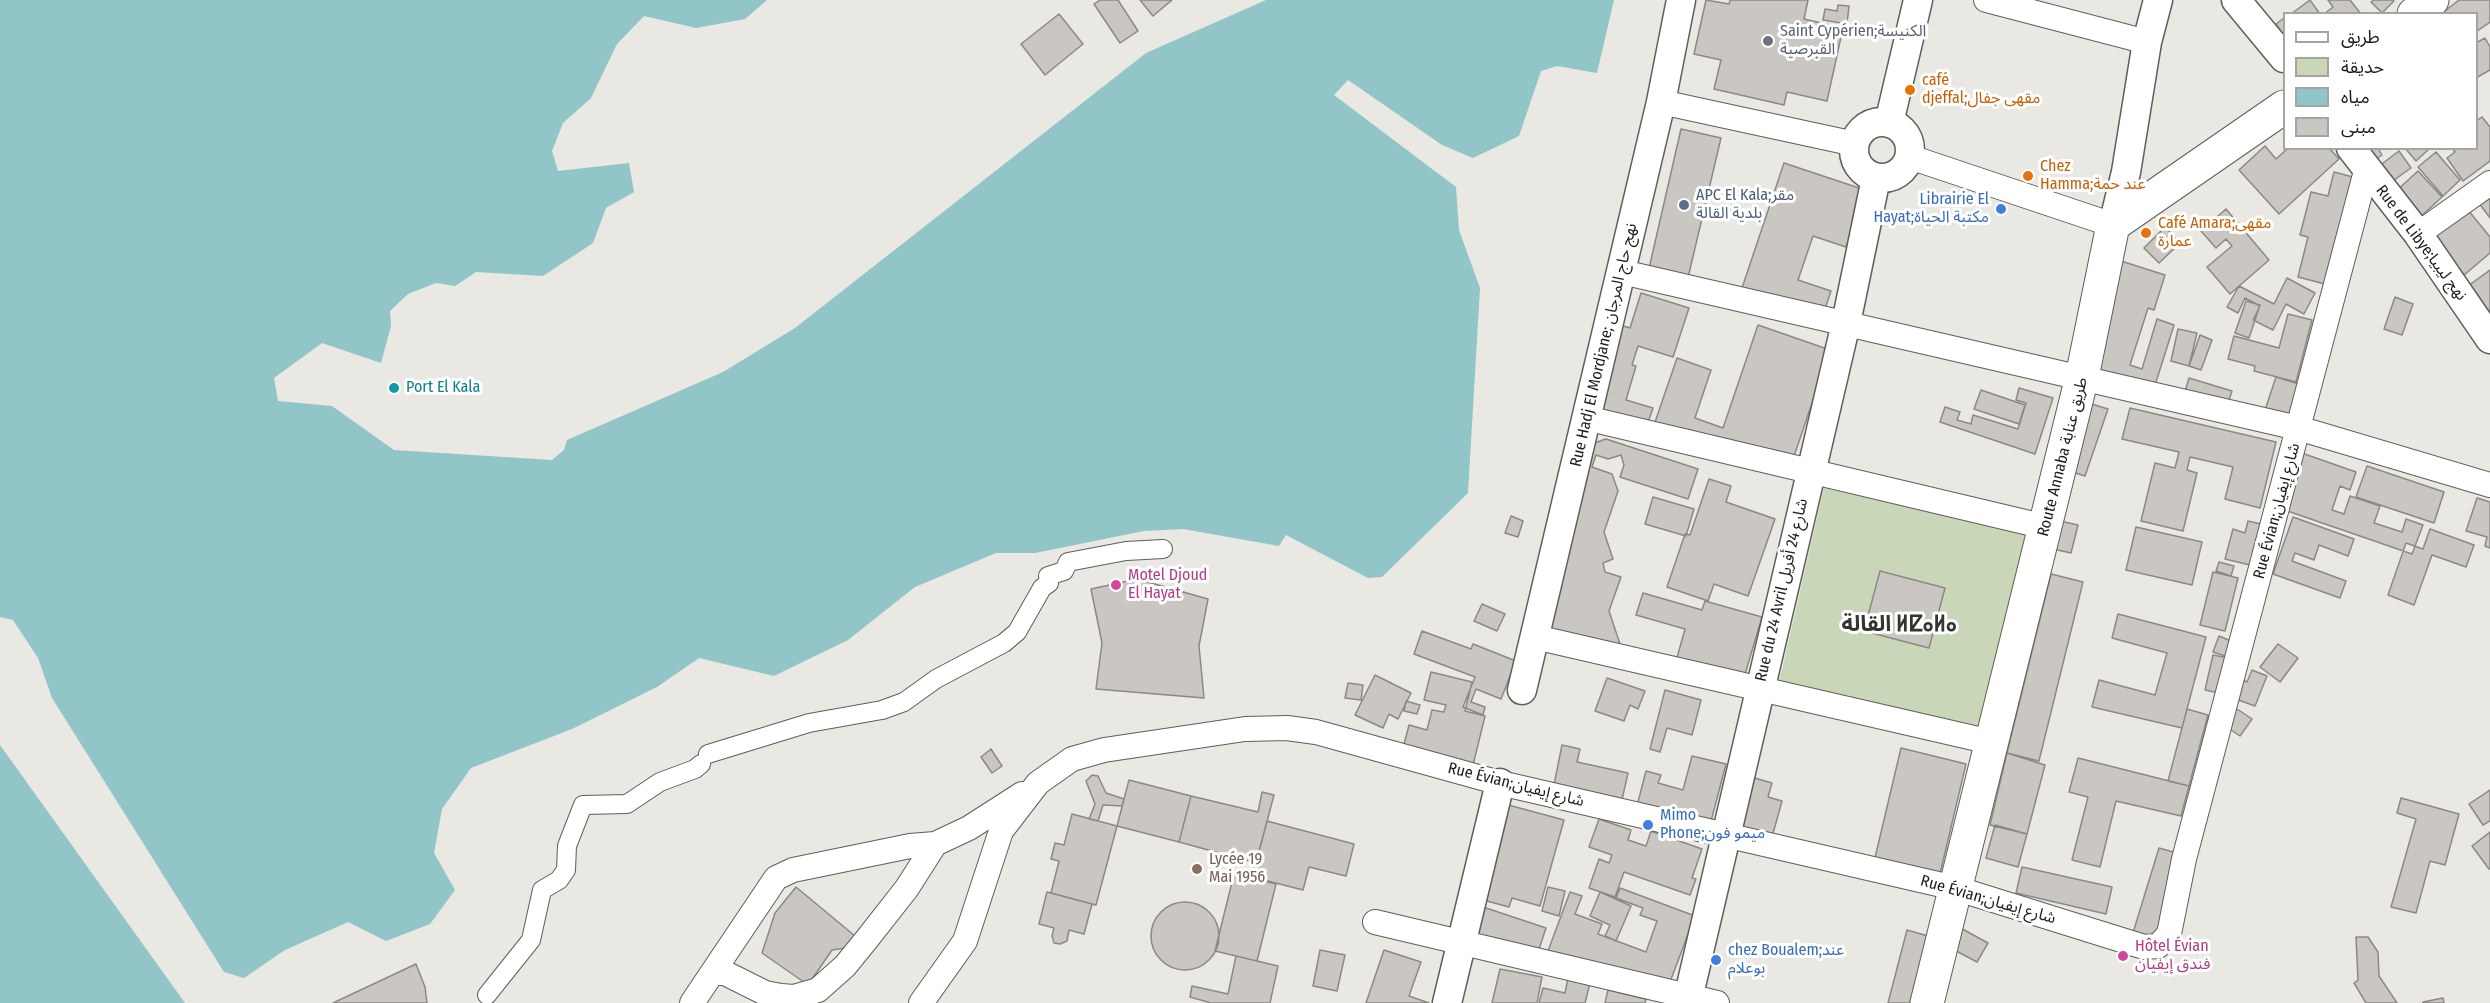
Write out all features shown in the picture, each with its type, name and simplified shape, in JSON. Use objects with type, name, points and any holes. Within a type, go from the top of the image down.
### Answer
[{"type":"main road","points":[[2417,12],[2432,0]]},
{"type":"main road","points":[[2113,225],[2283,108]]},
{"type":"main road","name":"Route Annaba طريق عنابة","points":[[1927,1003],[2082,377],[2113,225]]},
{"type":"street","name":"Rue Hadj El Mordjane; نهج حاج المرجان","points":[[1522,690],[1622,272],[1661,102],[1681,0]]},
{"type":"street","points":[[1889,123],[1918,0]]},
{"type":"street","points":[[1986,0],[2147,42]]},
{"type":"street","points":[[1910,157],[2113,225],[2126,172],[2147,42],[2158,0]]},
{"type":"street","points":[[2236,0],[2283,57]]},
{"type":"street","points":[[1661,102],[1855,144]]},
{"type":"street","points":[[1880,122],[1889,123],[1904,132],[1910,148],[1910,157],[1901,171],[1893,176],[1876,178],[1868,174],[1857,161],[1855,144],[1864,129],[1880,122]]},
{"type":"street","name":"Rue de Libye;نهج ليبيا","points":[[2359,160],[2418,234],[2490,339]]},
{"type":"street","name":"Rue Évian;شارع إيفيان","points":[[692,1003],[776,879],[793,870],[910,846],[934,844],[969,828],[1072,759],[1104,750],[1245,729],[1287,728],[1316,732],[1500,783],[1955,888],[2144,948],[2158,946],[2169,934],[2184,859],[2298,428],[2359,160]]},
{"type":"street","name":"Rue du 24 Avril شارع 24 أفريل","points":[[1688,1000],[1728,834],[1810,469],[1846,323],[1876,178]]},
{"type":"street","points":[[2418,234],[2490,183]]},
{"type":"street","points":[[1622,272],[2298,428],[2490,485]]},
{"type":"street","points":[[1586,418],[1810,469],[2046,527]]},
{"type":"street","points":[[487,995],[531,940],[542,890],[559,880],[566,870],[567,846],[582,805],[627,804],[660,782],[695,769],[718,749],[757,741],[809,723],[882,710],[904,702],[936,679],[1004,643],[1017,632],[1042,588],[1049,584],[1048,576],[1064,571],[1068,562],[1126,551],[1163,549]]},
{"type":"street","points":[[1535,637],[1991,742]]},
{"type":"street","name":"Rue Évian;شارع إيفيان","points":[[921,1003],[965,941],[1001,831],[1038,783]]},
{"type":"street","points":[[1448,1003],[1500,783]]},
{"type":"street","points":[[712,973],[724,973],[765,993],[781,996],[794,997],[819,990],[845,966],[874,930],[907,888],[934,844]]},
{"type":"street","points":[[1375,922],[1688,1000],[1717,1003]]},
{"type":"green space","points":[[1824,488],[2026,534],[1979,734],[1778,687]]},
{"type":"water","points":[[0,0],[767,0],[745,19],[696,28],[644,16],[617,44],[591,98],[563,123],[552,151],[558,171],[629,163],[634,192],[606,208],[593,243],[543,276],[476,272],[455,286],[436,283],[408,294],[390,311],[391,326],[381,363],[322,343],[274,378],[278,401],[332,406],[394,450],[552,460],[564,450],[567,440],[723,372],[795,328],[1146,53],[1266,0],[1614,0],[1597,73],[1557,66],[1541,71],[1519,136],[1473,158],[1442,145],[1348,80],[1334,95],[1456,187],[1459,230],[1480,288],[1468,493],[1382,577],[1368,578],[1286,535],[1279,546],[1183,529],[1144,531],[1035,553],[996,553],[915,587],[848,640],[774,676],[699,658],[657,687],[572,729],[471,768],[442,809],[434,853],[455,890],[430,924],[386,941],[348,922],[285,950],[244,978],[224,972],[52,698],[38,658],[13,620],[0,617]]},
{"type":"water","points":[[0,745],[185,1003],[0,1003]]},
{"type":"building","points":[[1100,0],[1118,0],[1138,31],[1120,43],[1094,4]]},
{"type":"building","points":[[1140,0],[1172,0],[1153,16]]},
{"type":"building","name":"Saint Cypérien;الكنيسة القبرصية","points":[[1706,0],[1729,4],[1730,0],[1808,0],[1804,19],[1843,28],[1827,101],[1787,92],[1784,105],[1714,89],[1721,60],[1694,54]]},
{"type":"building","points":[[2310,0],[2319,12],[2294,12]]},
{"type":"building","points":[[2328,0],[2350,0],[2359,12],[2327,12],[2333,7]]},
{"type":"building","points":[[2374,0],[2394,1],[2383,12],[2371,2]]},
{"type":"building","points":[[2459,0],[2490,0],[2490,22],[2478,31],[2478,12],[2444,12]]},
{"type":"building","points":[[1838,5],[1849,6],[1847,24],[1823,20],[1825,9],[1837,11]]},
{"type":"building","points":[[1059,14],[1083,44],[1045,75],[1021,44]]},
{"type":"building","points":[[2283,19],[2283,34],[2276,24]]},
{"type":"building","points":[[2485,38],[2490,47],[2490,70],[2478,77],[2478,42]]},
{"type":"building","points":[[2482,117],[2490,127],[2490,161],[2463,181],[2447,158],[2455,152],[2454,150],[2478,150],[2478,120]]},
{"type":"building","name":"APC El Kala;مقر بلدية القالة","points":[[1681,129],[1721,138],[1687,282],[1648,273]]},
{"type":"building","points":[[2265,146],[2276,159],[2286,150],[2331,150],[2339,159],[2279,214],[2239,170]]},
{"type":"building","points":[[2361,150],[2379,150],[2382,155],[2370,163]]},
{"type":"building","points":[[2407,150],[2428,150],[2416,161]]},
{"type":"building","points":[[2399,151],[2411,168],[2387,185],[2375,169]]},
{"type":"building","points":[[2436,152],[2460,180],[2443,196],[2418,167]]},
{"type":"building","points":[[1784,163],[1865,190],[1846,247],[1813,236],[1798,280],[1831,291],[1820,324],[1739,297]]},
{"type":"building","points":[[2418,171],[2442,197],[2417,220],[2393,194]]},
{"type":"building","points":[[2334,172],[2353,177],[2325,284],[2298,277],[2308,237],[2300,235],[2311,192],[2328,196]]},
{"type":"building","points":[[2490,194],[2490,218],[2479,203]]},
{"type":"building","points":[[2459,199],[2490,237],[2490,253],[2457,281],[2418,233]]},
{"type":"building","points":[[2226,209],[2269,260],[2230,294],[2207,267],[2232,246],[2226,239],[2216,248],[2201,231]]},
{"type":"building","points":[[2165,227],[2180,243],[2159,263],[2144,248]]},
{"type":"building","points":[[2121,261],[2165,275],[2154,310],[2148,308],[2130,365],[2142,369],[2157,319],[2174,325],[2151,398],[2084,376]]},
{"type":"building","points":[[2490,270],[2490,311],[2481,318],[2461,291]]},
{"type":"building","points":[[2287,278],[2315,293],[2304,314],[2286,304],[2273,330],[2253,320],[2260,306],[2245,298],[2238,313],[2227,307],[2239,286],[2274,304]]},
{"type":"building","points":[[1641,293],[1689,308],[1673,357],[1638,346],[1632,365],[1636,366],[1626,400],[1653,408],[1646,428],[1585,409],[1613,323],[1630,328]]},
{"type":"building","points":[[2395,297],[2413,304],[2402,335],[2384,329]]},
{"type":"building","points":[[2246,301],[2260,305],[2249,338],[2235,333]]},
{"type":"building","points":[[2288,314],[2312,320],[2296,382],[2254,371],[2255,366],[2228,359],[2234,336],[2279,348]]},
{"type":"building","points":[[1758,325],[1830,350],[1789,471],[1653,428],[1677,358],[1711,370],[1695,418],[1723,428]]},
{"type":"building","points":[[2178,329],[2197,333],[2189,366],[2171,361]]},
{"type":"building","points":[[2200,335],[2212,340],[2201,370],[2189,366]]},
{"type":"building","points":[[2276,377],[2299,384],[2283,433],[2260,425]]},
{"type":"building","points":[[2189,378],[2232,391],[2224,415],[2182,402]]},
{"type":"building","points":[[2019,388],[2053,398],[2035,454],[1940,422],[1945,407],[1960,412],[1957,420],[1971,424],[1973,415],[2018,429],[2026,403],[2016,400]]},
{"type":"building","points":[[1981,390],[2025,405],[2019,424],[1974,409]]},
{"type":"building","points":[[2085,402],[2108,409],[2085,476],[2063,469]]},
{"type":"building","points":[[2130,408],[2276,442],[2260,508],[2225,499],[2233,467],[2190,457],[2187,470],[2197,473],[2183,531],[2141,521],[2155,463],[2175,468],[2179,452],[2122,439]]},
{"type":"building","points":[[1606,439],[1698,469],[1688,499],[1620,477],[1624,465],[1621,455],[1608,459],[1596,455],[1592,467],[1612,474],[1618,491],[1604,532],[1613,559],[1603,563],[1605,572],[1621,577],[1609,611],[1621,647],[1528,624],[1594,443]]},
{"type":"building","points":[[2296,451],[2356,472],[2350,490],[2340,486],[2332,510],[2344,514],[2350,496],[2380,506],[2374,523],[2402,532],[2406,519],[2423,525],[2412,554],[2276,507]]},
{"type":"building","points":[[2367,466],[2444,492],[2434,523],[2356,497]]},
{"type":"building","points":[[1709,479],[1731,486],[1726,502],[1775,519],[1748,596],[1714,584],[1708,601],[1667,587],[1685,534],[1690,535]]},
{"type":"building","points":[[1653,497],[1694,509],[1686,536],[1645,524]]},
{"type":"building","points":[[2477,498],[2490,502],[2490,548],[2485,546],[2487,537],[2466,531]]},
{"type":"building","points":[[1511,516],[1523,521],[1518,537],[1505,533]]},
{"type":"building","points":[[2293,517],[2354,539],[2348,556],[2319,545],[2314,560],[2295,553],[2292,561],[2346,581],[2340,598],[2273,574]]},
{"type":"building","points":[[2051,519],[2078,525],[2071,553],[2044,547]]},
{"type":"building","points":[[2248,521],[2261,524],[2250,565],[2225,559],[2233,529],[2245,533]]},
{"type":"building","points":[[2136,527],[2202,542],[2192,585],[2126,570]]},
{"type":"building","points":[[2430,529],[2474,545],[2466,567],[2432,555],[2414,605],[2388,595],[2406,543],[2423,549]]},
{"type":"building","points":[[2219,562],[2234,566],[2231,576],[2216,571]]},
{"type":"building","points":[[1880,571],[1945,588],[1929,648],[1864,631]]},
{"type":"building","points":[[2213,572],[2238,578],[2225,631],[2200,625]]},
{"type":"building","points":[[2051,574],[2083,582],[2039,761],[2007,753]]},
{"type":"building","points":[[1137,579],[1208,599],[1199,646],[1204,698],[1096,689],[1102,643],[1091,589]]},
{"type":"building","points":[[1643,593],[1702,610],[1705,601],[1762,617],[1740,691],[1673,672],[1685,629],[1636,615]]},
{"type":"building","points":[[1482,604],[1505,614],[1497,631],[1474,621]]},
{"type":"building","points":[[2118,614],[2206,637],[2182,728],[2092,707],[2099,680],[2155,695],[2167,653],[2112,638]]},
{"type":"building","points":[[1422,631],[1471,649],[1473,644],[1516,661],[1501,699],[1476,689],[1471,702],[1485,707],[1483,715],[1463,707],[1475,677],[1414,654]]},
{"type":"building","points":[[2219,636],[2231,641],[2225,656],[2213,652]]},
{"type":"building","points":[[2278,644],[2298,658],[2280,682],[2260,667]]},
{"type":"building","points":[[2213,655],[2228,658],[2219,693],[2205,690]]},
{"type":"building","points":[[2252,670],[2267,676],[2255,706],[2230,697],[2238,678],[2247,682]]},
{"type":"building","points":[[1431,672],[1472,682],[1465,711],[1485,716],[1473,765],[1403,748],[1409,725],[1427,730],[1432,710],[1444,712],[1446,705],[1424,700]]},
{"type":"building","points":[[1375,675],[1411,693],[1398,719],[1389,714],[1383,728],[1355,715]]},
{"type":"building","points":[[1607,678],[1645,691],[1638,709],[1630,705],[1624,721],[1595,711]]},
{"type":"building","points":[[1348,683],[1363,685],[1361,700],[1345,698]]},
{"type":"building","points":[[1665,690],[1701,700],[1692,735],[1667,728],[1660,752],[1650,749]]},
{"type":"building","points":[[1406,701],[1420,705],[1417,714],[1404,711]]},
{"type":"building","points":[[2187,709],[2208,715],[2189,786],[2168,781]]},
{"type":"building","points":[[2237,709],[2252,719],[2240,736],[2225,726]]},
{"type":"building","points":[[1562,745],[1580,749],[1577,762],[1628,773],[1621,804],[1553,790]]},
{"type":"building","points":[[1901,748],[1966,764],[1939,878],[1874,862]]},
{"type":"building","points":[[991,749],[1002,766],[992,773],[981,757]]},
{"type":"building","points":[[2007,753],[2045,765],[2027,834],[1990,825]]},
{"type":"building","points":[[1692,756],[1726,764],[1709,829],[1636,810],[1646,771],[1661,775],[1658,783],[1683,790]]},
{"type":"building","points":[[2078,758],[2189,786],[2181,816],[2116,801],[2100,867],[2072,860],[2088,797],[2069,792]]},
{"type":"building","points":[[1092,775],[1098,776],[1106,793],[1124,799],[1122,806],[1103,805],[1098,821],[1089,819],[1095,804],[1086,781]]},
{"type":"building","points":[[1751,777],[1772,783],[1768,797],[1782,801],[1769,848],[1735,839]]},
{"type":"building","points":[[1129,780],[1191,796],[1179,842],[1117,826]]},
{"type":"building","points":[[2490,790],[2490,821],[2483,825],[2469,804]]},
{"type":"building","points":[[1262,792],[1274,795],[1256,863],[1179,842],[1191,796],[1258,812]]},
{"type":"building","points":[[2401,798],[2459,814],[2445,865],[2430,861],[2416,913],[2391,907],[2416,819],[2397,813]]},
{"type":"building","points":[[1501,803],[1564,820],[1540,906],[1512,898],[1509,907],[1476,898]]},
{"type":"building","points":[[1072,814],[1117,826],[1096,905],[1051,893],[1059,861],[1051,859],[1055,843],[1064,845]]},
{"type":"building","points":[[1599,819],[1631,830],[1628,840],[1646,846],[1651,831],[1702,849],[1692,878],[1696,879],[1690,895],[1624,872],[1615,897],[1589,888],[1599,859],[1609,863],[1612,855],[1589,847]]},
{"type":"building","points":[[1267,821],[1354,844],[1346,876],[1309,867],[1303,890],[1252,877]]},
{"type":"building","points":[[1995,825],[2027,834],[2018,867],[1986,858]]},
{"type":"building","points":[[2490,832],[2490,869],[2489,869],[2472,846]]},
{"type":"building","points":[[2159,848],[2184,855],[2157,943],[2132,936]]},
{"type":"building","points":[[2022,867],[2112,887],[2106,914],[2016,893]]},
{"type":"building","points":[[1234,874],[1276,884],[1257,961],[1215,951]]},
{"type":"building","points":[[796,887],[855,936],[845,948],[832,950],[808,985],[762,953],[775,913]]},
{"type":"building","points":[[1548,887],[1565,891],[1559,916],[1542,911]]},
{"type":"building","points":[[1620,888],[1695,916],[1665,995],[1548,951],[1570,892],[1582,896],[1575,914],[1602,924],[1598,934],[1646,952],[1657,921],[1640,915],[1643,908],[1616,898]]},
{"type":"building","points":[[1047,892],[1092,904],[1084,934],[1069,930],[1067,941],[1060,944],[1054,943],[1052,936],[1054,928],[1039,924]]},
{"type":"building","points":[[1600,892],[1631,906],[1616,941],[1605,936],[1610,925],[1590,916]]},
{"type":"building","points":[[1185,902],[1198,905],[1209,912],[1216,923],[1219,936],[1216,949],[1209,960],[1198,967],[1185,970],[1172,967],[1161,960],[1154,949],[1151,936],[1154,923],[1161,912],[1172,905]]},
{"type":"building","points":[[1474,904],[1546,928],[1536,958],[1465,935]]},
{"type":"building","points":[[1955,925],[1988,943],[1977,962],[1945,945]]},
{"type":"building","points":[[1907,930],[1928,936],[1910,1003],[1888,1003]]},
{"type":"building","points":[[2356,937],[2368,937],[2378,952],[2379,976],[2397,1003],[2366,1003],[2354,983],[2358,980]]},
{"type":"building","points":[[1320,950],[1345,955],[1337,991],[1313,986]]},
{"type":"building","points":[[1384,950],[1421,962],[1409,996],[1429,1003],[1366,1003]]},
{"type":"building","points":[[1236,956],[1278,966],[1270,1003],[1211,1003],[1190,997],[1192,986],[1228,994]]},
{"type":"building","points":[[416,964],[425,987],[427,1003],[333,1003]]},
{"type":"building","points":[[1500,969],[1542,977],[1537,1003],[1492,1003]]},
{"type":"building","points":[[1568,978],[1590,983],[1585,1003],[1539,1003],[1543,988],[1565,993]]},
{"type":"building","points":[[1608,990],[1646,999],[1645,1003],[1605,1003]]},
{"type":"building","points":[[2443,998],[2444,1003],[2423,1003],[2423,1002]]},
{"type":"place","name":"Saint Cypérien;الكنيسة القبرصية","points":[[1768,41]]},
{"type":"place","name":"café djeffal;مقهى جفال","points":[[1910,90]]},
{"type":"place","name":"Chez Hamma;عند حمة","points":[[2028,176]]},
{"type":"place","name":"APC El Kala;مقر بلدية القالة","points":[[1684,205]]},
{"type":"place","name":"Librairie El Hayat;مكتبة الحياة","points":[[2001,209]]},
{"type":"place","name":"Café Amara;مقهى عمارة","points":[[2146,233]]},
{"type":"place","name":"Port El Kala","points":[[394,388]]},
{"type":"place","name":"Motel Djoud El Hayat","points":[[1116,585]]},
{"type":"place","name":"Mimo Phone;ميمو فون","points":[[1648,825]]},
{"type":"place","name":"Lycée 19 Mai 1956","points":[[1197,869]]},
{"type":"place","name":"Hôtel Évian فندق إيفيان","points":[[2123,956]]},
{"type":"place","name":"chez Boualem;عند بوعلام","points":[[1716,960]]},
{"type":"district","name":"القالة ⵍⵇⴰⵍⴰ","points":[[1899,625]]}]
